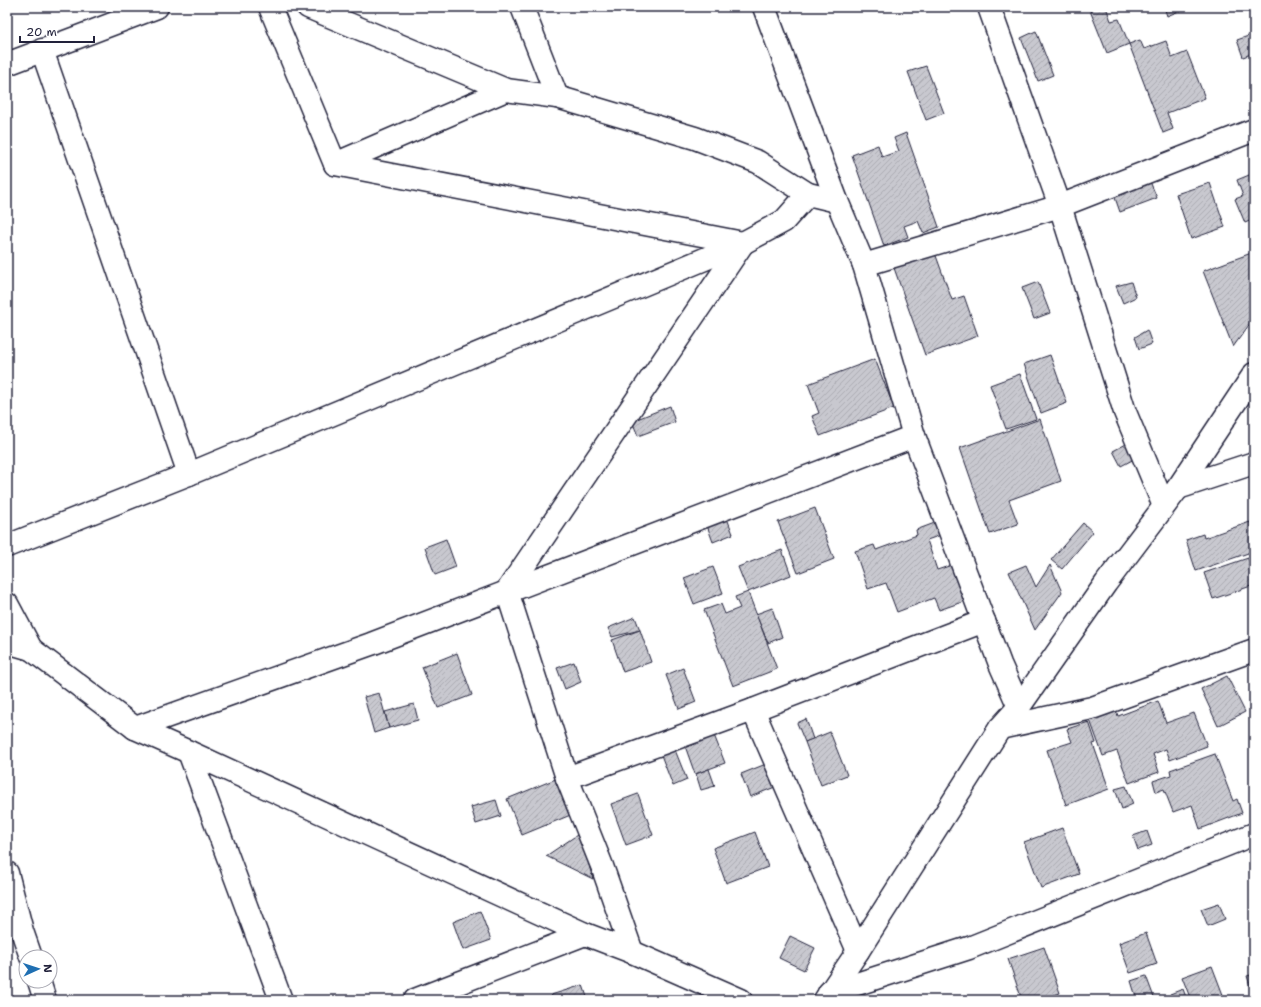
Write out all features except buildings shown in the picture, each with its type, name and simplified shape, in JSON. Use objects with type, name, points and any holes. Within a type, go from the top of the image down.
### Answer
[{"type":"street","points":[[7,64],[157,7]]},
{"type":"street","points":[[270,7],[334,164]]},
{"type":"street","points":[[308,7],[506,90],[557,97],[695,138],[758,162],[808,194],[837,201]]},
{"type":"street","points":[[522,7],[557,97]]},
{"type":"street","points":[[764,7],[837,201],[864,265],[914,436],[1000,664],[1019,707]]},
{"type":"street","points":[[989,7],[1060,206],[1125,412],[1164,506]]},
{"type":"street","points":[[42,50],[189,474]]},
{"type":"street","points":[[334,164],[506,90]]},
{"type":"street","points":[[864,265],[1060,206],[1254,130]]},
{"type":"street","points":[[334,164],[743,243]]},
{"type":"street","points":[[7,546],[189,474],[743,243],[784,221],[808,194]]},
{"type":"street","points":[[507,591],[743,243]]},
{"type":"street","points":[[827,997],[1000,728],[1019,707],[1106,583],[1178,488],[1254,374]]},
{"type":"street","points":[[134,728],[356,649],[914,436]]},
{"type":"street","points":[[1178,488],[1254,462]]},
{"type":"street","points":[[507,591],[567,778],[602,866],[632,952]]},
{"type":"street","points":[[7,604],[31,649]]},
{"type":"street","points":[[567,778],[753,710],[984,621]]},
{"type":"street","points":[[7,642],[31,649],[134,728],[585,934],[632,952],[741,1000]]},
{"type":"street","points":[[1000,728],[1092,708],[1254,650]]},
{"type":"street","points":[[753,710],[858,951]]},
{"type":"street","points":[[189,752],[281,1000]]},
{"type":"street","points":[[827,997],[969,948],[1254,834]]},
{"type":"street","points":[[7,873],[15,935],[25,949]]},
{"type":"street","points":[[416,1000],[585,934]]},
{"type":"street","points":[[41,989],[45,1000]]}]
